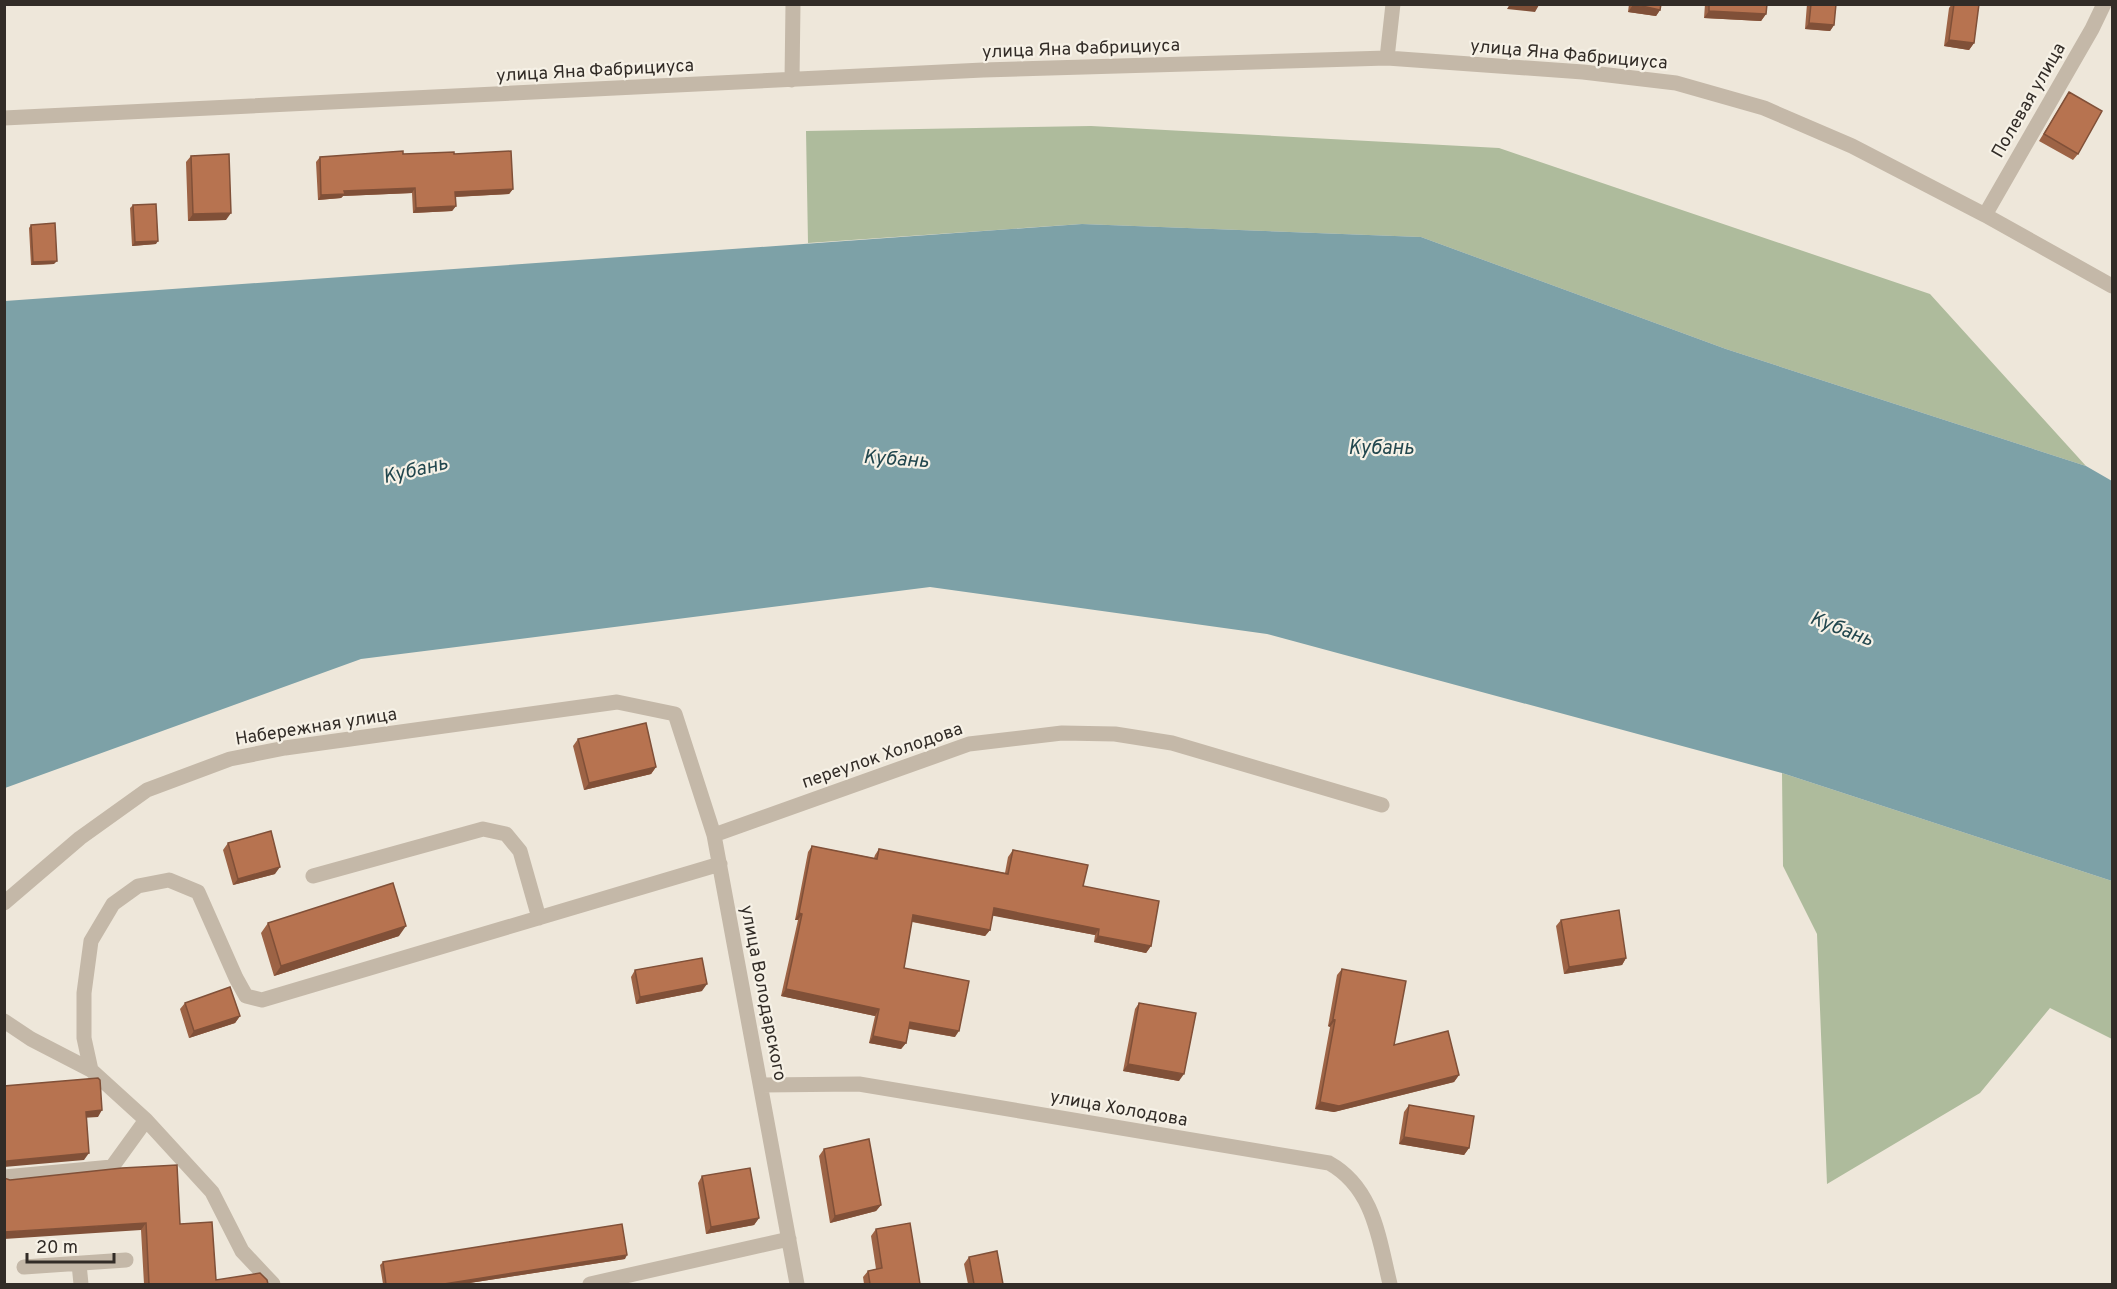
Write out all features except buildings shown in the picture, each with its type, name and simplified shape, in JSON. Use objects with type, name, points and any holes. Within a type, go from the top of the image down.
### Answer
[{"type":"street","points":[[792,4],[792,80]]},
{"type":"street","points":[[1388,58],[1393,4]]},
{"type":"street","name":"Полевая улица","points":[[1984,215],[2092,29],[2104,4]]},
{"type":"street","name":"улица Яна Фабрициуса","points":[[4,118],[983,70],[1388,58],[1584,72],[1676,83],[1764,108],[1852,146],[1984,215],[2112,286]]},
{"type":"street","name":"Набережная улица","points":[[4,903],[80,837],[147,790],[230,759],[285,748],[617,702],[675,714]]},
{"type":"street","name":"улица Володарского","points":[[675,714],[714,835],[797,1284]]},
{"type":"street","name":"переулок Холодова","points":[[714,835],[969,744],[1062,733],[1115,735],[1172,743],[1382,805]]},
{"type":"street","points":[[313,876],[483,829],[506,834],[520,851],[539,918]]},
{"type":"street","points":[[91,1070],[84,1038],[84,1004],[91,941],[113,904],[138,886],[169,880],[198,892],[246,996],[262,1000],[720,864]]},
{"type":"street","points":[[4,1021],[31,1039],[91,1070],[146,1120],[212,1192],[242,1251],[273,1284]]},
{"type":"street","name":"улица Холодова","points":[[761,1085],[859,1084],[1329,1163],[1356,1184],[1373,1215],[1390,1284]]},
{"type":"street","points":[[4,1178],[112,1167],[146,1120]]},
{"type":"street","points":[[590,1284],[789,1239]]},
{"type":"street","points":[[24,1267],[126,1260]]},
{"type":"street","points":[[79,1264],[81,1284]]},
{"type":"green space","points":[[1091,126],[1499,148],[1930,294],[2086,466],[1726,349],[1421,237],[1082,224],[808,243],[806,131]]},
{"type":"green space","points":[[1782,773],[2112,881],[2112,1039],[2050,1008],[1980,1093],[1827,1184],[1817,934],[1783,866]]},
{"type":"water","name":"Кубань","points":[[1082,224],[1421,237],[1726,349],[2086,466],[2112,481],[2112,881],[1782,773],[1267,634],[930,587],[361,659],[5,788],[5,301]]}]
